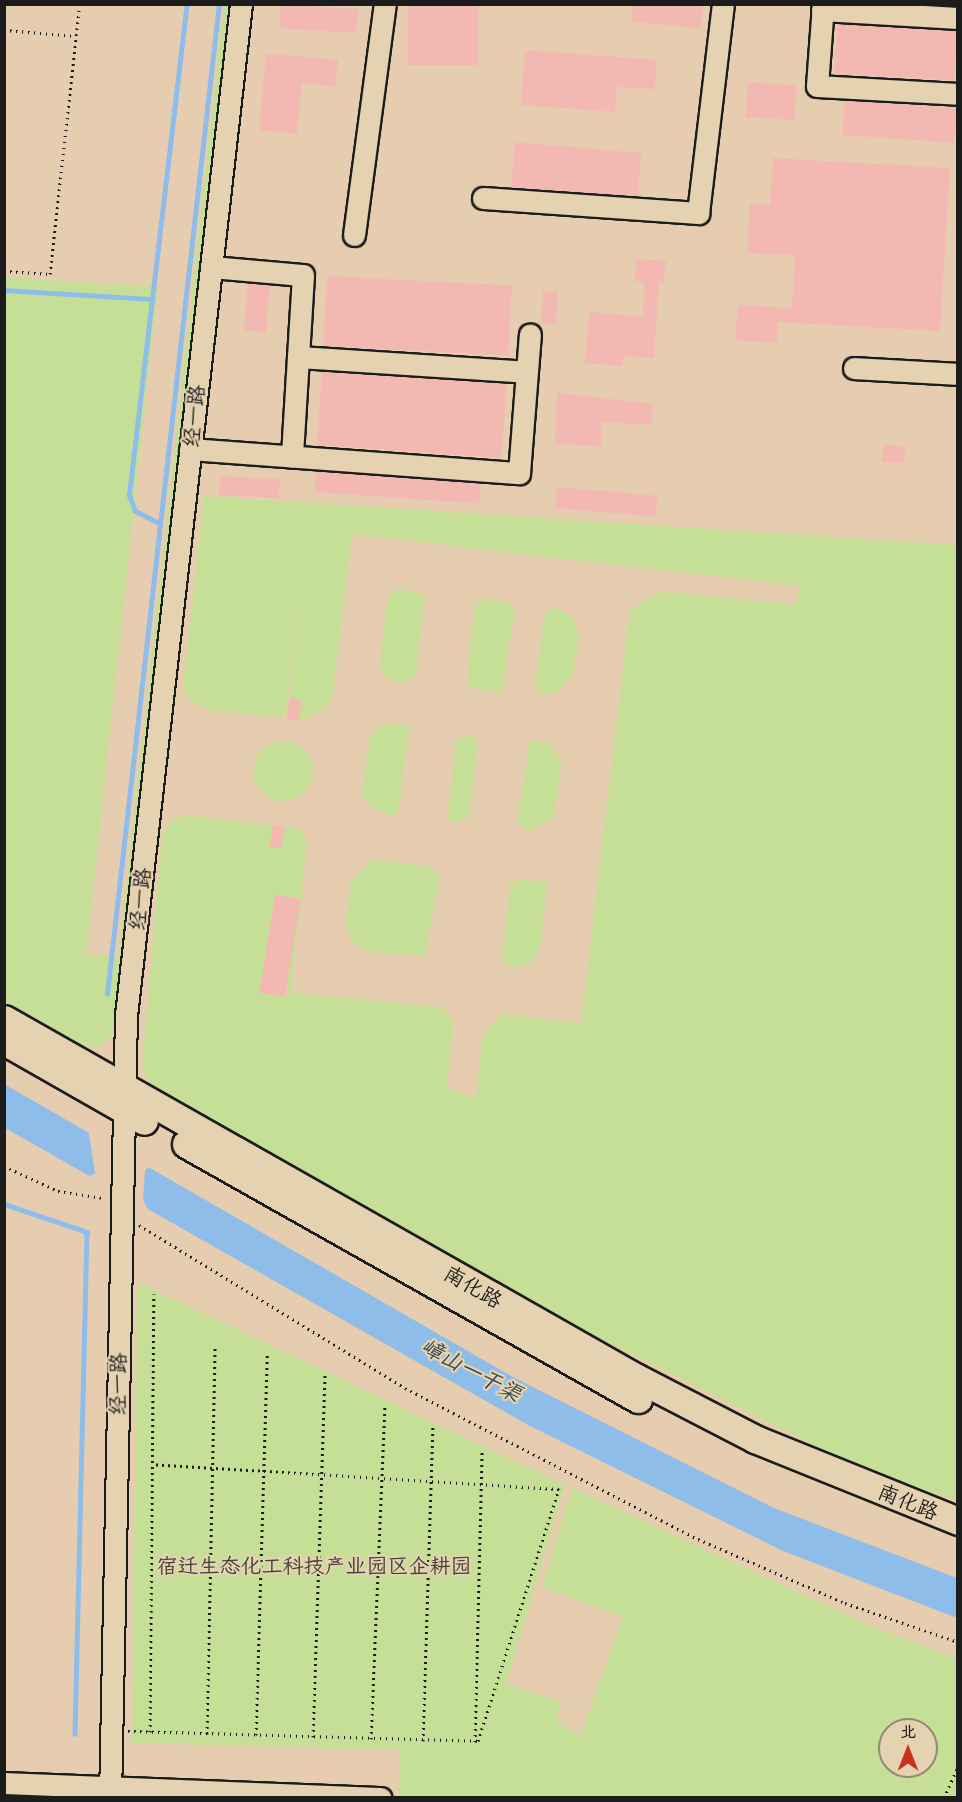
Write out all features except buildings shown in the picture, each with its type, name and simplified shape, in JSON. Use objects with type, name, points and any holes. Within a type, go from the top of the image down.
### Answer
[{"type":"main road","name":"南化路","points":[[4,1019],[124,1111],[527,1318],[755,1439],[957,1521]]},
{"type":"main road","name":"南化路","points":[[4,1041],[628,1395],[750,1454],[957,1539]]},
{"type":"street","name":"经一路","points":[[110,1792],[126,1015],[241,4]]},
{"type":"street","points":[[354,235],[385,4]]},
{"type":"street","points":[[483,198],[698,213],[723,4]]},
{"type":"street","points":[[957,18],[823,8],[817,86],[957,94]]},
{"type":"street","points":[[211,267],[303,275],[292,457]]},
{"type":"street","points":[[190,449],[519,473],[530,334]]},
{"type":"street","points":[[298,357],[527,372]]},
{"type":"street","points":[[854,368],[957,374]]},
{"type":"street","points":[[4,1783],[110,1792],[381,1797]]},
{"type":"path","points":[[4,271],[50,274],[80,4]]},
{"type":"path","points":[[4,30],[76,36]]},
{"type":"path","points":[[4,1166],[58,1191],[122,1204],[157,1240],[333,1340],[405,1388],[698,1539],[845,1603],[957,1642]]},
{"type":"path","points":[[150,1732],[154,1294]]},
{"type":"path","points":[[207,1734],[215,1345]]},
{"type":"path","points":[[256,1735],[267,1354]]},
{"type":"path","points":[[313,1737],[325,1375]]},
{"type":"path","points":[[371,1739],[380,1477],[385,1404]]},
{"type":"path","points":[[423,1741],[433,1425]]},
{"type":"path","points":[[475,1742],[483,1450]]},
{"type":"path","points":[[111,1730],[475,1742],[483,1736],[559,1489],[153,1464]]},
{"type":"path","points":[[944,1797],[957,1766]]},
{"type":"green space","points":[[224,5],[230,5],[117,1028],[100,1047],[84,1047],[5,1002],[5,277],[158,287],[86,954],[118,958]]},
{"type":"green space","points":[[204,496],[957,545],[957,1499],[887,1481],[509,1293],[151,1087],[142,1068],[162,837],[171,820],[187,815],[301,829],[307,845],[291,993],[443,1007],[453,1022],[447,1089],[476,1097],[483,1033],[502,1014],[581,1023],[630,610],[655,593],[670,592],[796,605],[799,586],[352,534],[332,699],[325,708],[300,721],[287,720],[300,589],[285,717],[213,711],[188,699],[183,687]]},
{"type":"green space","points":[[397,588],[425,595],[416,674],[405,683],[383,676],[379,664],[388,598]]},
{"type":"green space","points":[[481,599],[507,601],[515,611],[503,687],[497,693],[471,688],[467,679],[475,605]]},
{"type":"green space","points":[[553,607],[572,616],[579,637],[572,676],[557,691],[540,694],[535,684],[545,613]]},
{"type":"green space","points":[[387,723],[410,725],[398,812],[391,816],[370,807],[362,793],[370,735]]},
{"type":"green space","points":[[469,734],[478,741],[469,817],[451,823],[448,811],[456,740]]},
{"type":"green space","points":[[530,740],[547,742],[562,761],[554,817],[529,831],[517,823]]},
{"type":"green space","points":[[283,741],[300,746],[308,754],[313,771],[308,788],[300,796],[283,801],[266,796],[258,788],[253,771],[258,754],[266,746]]},
{"type":"green space","points":[[372,860],[428,866],[440,876],[425,956],[368,952],[351,940],[346,921],[351,882]]},
{"type":"green space","points":[[519,879],[547,882],[540,948],[531,963],[514,968],[502,961],[510,885]]},
{"type":"green space","name":"宿迁生态化工科技产业园区企耕园","points":[[137,1282],[565,1485],[506,1684],[562,1702],[555,1720],[580,1736],[623,1617],[542,1587],[572,1488],[869,1625],[957,1658],[957,1797],[398,1797],[400,1750],[132,1743]]},
{"type":"water","name":"嶂山一干渠","points":[[4,1084],[513,1377],[774,1508],[957,1578],[957,1618],[783,1551],[530,1426],[5,1128]]},
{"type":"pier","points":[[88,1128],[152,1165],[145,1170],[143,1200],[150,1213],[90,1176],[95,1173]]},
{"type":"waterway","points":[[160,524],[135,511],[129,495],[187,4]]},
{"type":"waterway","points":[[107,994],[219,4]]},
{"type":"waterway","points":[[4,290],[153,299]]},
{"type":"waterway","points":[[4,1204],[87,1232],[75,1734]]}]
